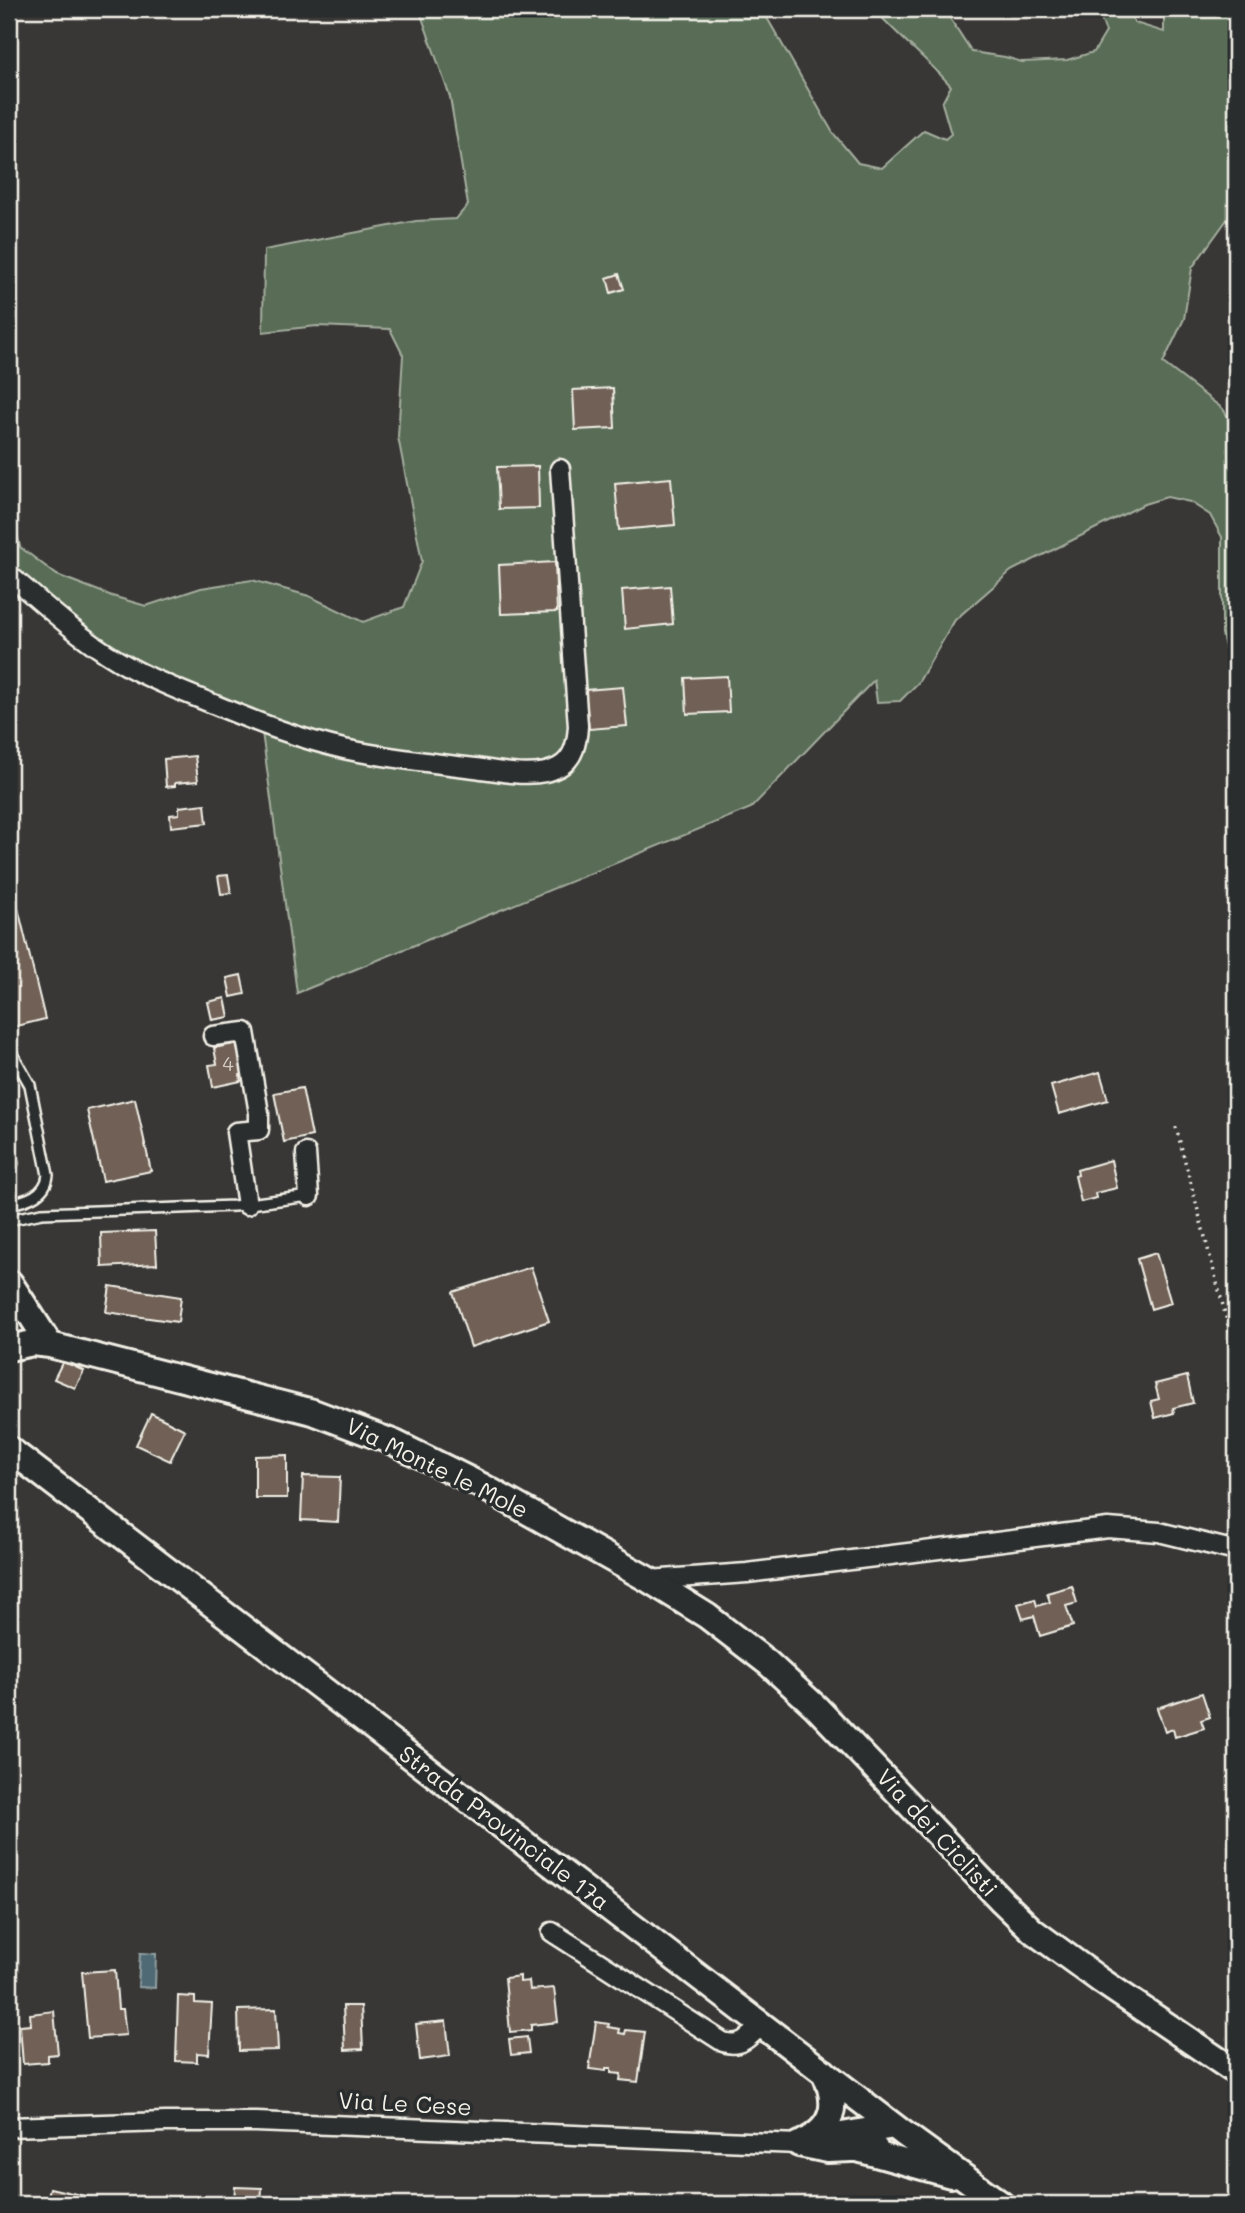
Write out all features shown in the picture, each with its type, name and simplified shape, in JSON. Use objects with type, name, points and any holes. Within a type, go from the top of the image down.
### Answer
[{"type":"main road","points":[[9,1278],[50,1345]]},
{"type":"main road","name":"Via Monte le Mole","points":[[9,1348],[33,1343],[50,1345],[313,1412],[354,1426],[411,1450],[482,1486],[649,1580]]},
{"type":"main road","name":"Strada Provinciale 17a","points":[[9,1449],[761,2025],[1002,2204]]},
{"type":"main road","name":"Via dei Ciclisti","points":[[649,1580],[726,1629],[788,1680],[1033,1931],[1236,2072]]},
{"type":"main road","points":[[799,2144],[821,2130],[830,2115],[833,2096],[824,2072]]},
{"type":"main road","points":[[799,2144],[852,2132],[896,2127]]},
{"type":"main road","points":[[799,2144],[828,2150],[861,2150],[882,2145],[896,2127]]},
{"type":"main road","points":[[861,2150],[968,2180]]},
{"type":"street","points":[[9,575],[72,630],[110,656],[164,684],[270,727],[324,744],[396,758],[494,771],[547,772],[560,767],[569,759],[578,726],[560,469]]},
{"type":"street","points":[[213,1036],[245,1032],[259,1114],[259,1130],[236,1132],[247,1205]]},
{"type":"street","points":[[306,1153],[309,1196]]},
{"type":"street","points":[[649,1580],[736,1574],[1108,1528],[1159,1532],[1236,1551]]},
{"type":"street","points":[[552,1932],[723,2042],[734,2045],[744,2042],[761,2025]]},
{"type":"street","name":"Via Le Cese","points":[[9,2127],[266,2122],[799,2144]]},
{"type":"lane","points":[[9,1048],[12,1059],[25,1074],[33,1095],[48,1175],[48,1183],[42,1191],[9,1204]]},
{"type":"lane","points":[[9,1220],[42,1213],[247,1205],[309,1196]]},
{"type":"path","points":[[1176,1127],[1236,1355]]},
{"type":"green space","points":[[419,9],[762,9],[833,133],[858,163],[882,168],[924,130],[945,139],[951,134],[942,103],[951,86],[874,9],[944,9],[972,52],[1022,62],[1067,60],[1094,52],[1106,32],[1097,9],[1127,9],[1135,23],[1164,32],[1164,11],[1167,9],[1236,9],[1236,207],[1192,268],[1184,319],[1163,363],[1223,409],[1236,430],[1236,694],[1222,634],[1222,537],[1210,515],[1190,502],[1167,497],[1144,504],[1011,571],[955,620],[918,683],[900,701],[877,702],[874,680],[751,808],[297,993],[262,732],[98,644],[9,567],[9,500],[20,547],[57,575],[146,606],[201,588],[252,580],[309,596],[363,622],[404,607],[422,561],[398,437],[403,355],[390,329],[317,326],[263,332],[264,250],[416,221],[456,219],[468,205],[450,97]]},
{"type":"water","points":[[140,1953],[156,1954],[155,1988],[138,1987]]},
{"type":"building","points":[[619,274],[624,289],[611,293],[607,278]]},
{"type":"building","points":[[613,388],[615,428],[575,430],[573,390]]},
{"type":"building","points":[[538,466],[539,508],[499,509],[497,467]]},
{"type":"building","points":[[671,478],[675,525],[619,530],[615,483]]},
{"type":"building","points":[[555,562],[557,612],[501,614],[499,565]]},
{"type":"building","points":[[670,586],[673,624],[625,629],[622,590]]},
{"type":"building","points":[[727,676],[729,712],[687,714],[685,678]]},
{"type":"building","points":[[623,687],[627,726],[589,729],[585,690]]},
{"type":"building","points":[[195,756],[198,781],[175,783],[175,786],[166,787],[164,759]]},
{"type":"building","points":[[205,804],[207,823],[171,827],[170,815],[179,814],[179,807]]},
{"type":"building","points":[[9,871],[45,1019],[13,1027],[9,1011]]},
{"type":"building","points":[[228,875],[231,893],[221,894],[218,876]]},
{"type":"building","points":[[241,975],[245,994],[231,997],[227,978]]},
{"type":"building","points":[[225,998],[229,1017],[212,1020],[208,1002]]},
{"type":"building","points":[[239,1043],[246,1074],[240,1075],[241,1081],[213,1087],[209,1065],[217,1064],[214,1048]]},
{"type":"building","points":[[1100,1072],[1108,1100],[1059,1114],[1051,1086]]},
{"type":"building","points":[[302,1088],[312,1136],[284,1142],[274,1093]]},
{"type":"building","points":[[135,1099],[151,1171],[103,1181],[87,1110]]},
{"type":"building","points":[[1111,1160],[1117,1188],[1095,1193],[1096,1198],[1081,1202],[1075,1176],[1078,1175],[1077,1170]]},
{"type":"building","points":[[155,1231],[157,1264],[102,1267],[101,1233]]},
{"type":"building","points":[[1156,1253],[1171,1303],[1151,1309],[1137,1259]]},
{"type":"building","points":[[531,1267],[549,1321],[471,1347],[453,1292]]},
{"type":"building","points":[[110,1286],[181,1297],[178,1322],[106,1312]]},
{"type":"building","points":[[63,1361],[84,1371],[75,1388],[54,1379]]},
{"type":"building","points":[[1187,1376],[1193,1403],[1173,1408],[1174,1413],[1155,1418],[1151,1401],[1159,1399],[1155,1384]]},
{"type":"building","points":[[151,1413],[185,1430],[170,1461],[136,1445]]},
{"type":"building","points":[[287,1455],[287,1498],[255,1498],[255,1456]]},
{"type":"building","points":[[303,1476],[340,1477],[338,1522],[301,1520]]},
{"type":"building","points":[[1072,1586],[1077,1603],[1066,1606],[1073,1626],[1040,1636],[1034,1616],[1023,1619],[1018,1604],[1035,1599],[1037,1606],[1050,1602],[1047,1593]]},
{"type":"building","points":[[1202,1693],[1210,1717],[1201,1720],[1204,1728],[1175,1737],[1173,1729],[1165,1732],[1157,1708]]},
{"type":"building","points":[[115,1970],[118,2009],[123,2009],[126,2035],[88,2038],[82,1972]]},
{"type":"building","points":[[520,1976],[520,1982],[529,1981],[530,1990],[554,1988],[558,2022],[531,2025],[531,2030],[510,2032],[505,1978]]},
{"type":"building","points":[[178,1996],[195,1997],[195,2003],[212,2004],[209,2054],[197,2053],[197,2062],[176,2061]]},
{"type":"building","points":[[343,2006],[361,2006],[363,2049],[345,2050]]},
{"type":"building","points":[[276,2009],[278,2050],[239,2051],[238,2010]]},
{"type":"building","points":[[54,2011],[58,2054],[48,2055],[48,2062],[23,2064],[20,2026],[31,2025],[30,2014]]},
{"type":"building","points":[[446,2021],[450,2056],[420,2060],[416,2024]]},
{"type":"building","points":[[596,2022],[620,2029],[619,2033],[625,2034],[626,2030],[645,2032],[638,2082],[620,2080],[621,2074],[611,2073],[611,2068],[606,2068],[606,2071],[589,2069]]},
{"type":"building","points":[[527,2037],[529,2053],[511,2055],[509,2039]]},
{"type":"building","points":[[235,2187],[262,2188],[261,2204],[229,2204],[229,2201],[234,2201]]},
{"type":"building","points":[[50,2188],[111,2202],[111,2204],[46,2204]]}]
